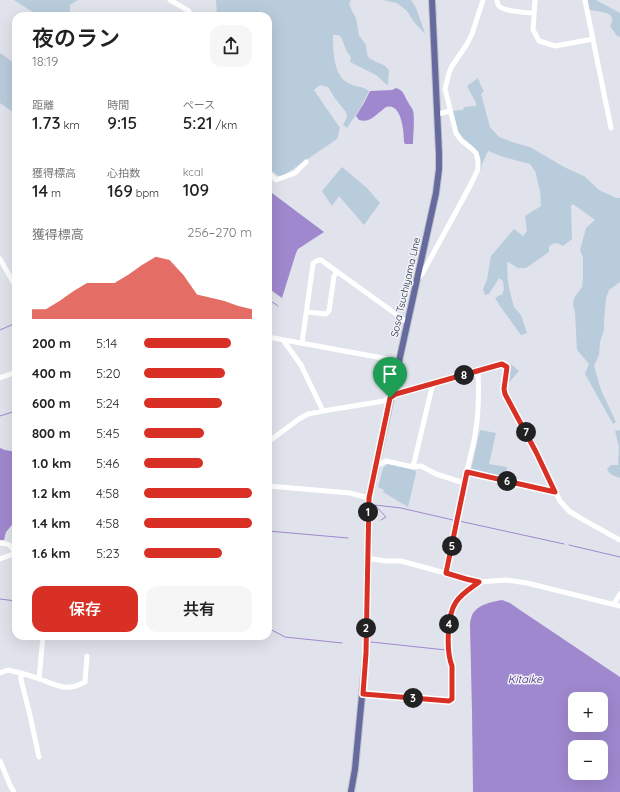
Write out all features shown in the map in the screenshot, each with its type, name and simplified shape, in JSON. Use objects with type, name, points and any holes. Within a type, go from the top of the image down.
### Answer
[{"type":"main road","name":"Sosa Tsuchiyama Line","points":[[351,792],[355,769],[366,653],[369,498],[390,398],[418,278],[436,193],[439,169],[438,114],[432,0]]},
{"type":"street","points":[[170,0],[188,12]]},
{"type":"street","points":[[418,278],[422,274],[478,169],[476,153],[461,140],[456,133],[445,89],[449,72],[472,34],[483,0]]},
{"type":"street","points":[[497,0],[498,6],[500,7],[522,13],[534,13]]},
{"type":"street","points":[[535,0],[533,30],[539,41],[555,46],[593,39]]},
{"type":"street","points":[[585,0],[611,128]]},
{"type":"street","points":[[438,114],[450,111]]},
{"type":"street","points":[[272,176],[276,180],[295,173],[306,162]]},
{"type":"street","points":[[0,259],[12,280]]},
{"type":"street","points":[[302,343],[314,263],[319,260],[407,322]]},
{"type":"street","points":[[307,312],[326,314],[329,312],[334,276],[337,272]]},
{"type":"street","points":[[272,338],[399,361]]},
{"type":"street","points":[[283,340],[301,365],[322,411]]},
{"type":"street","points":[[272,439],[303,416],[308,414],[384,401],[396,394],[502,364],[507,367],[504,389],[505,394],[534,446],[560,501],[570,511],[582,519],[620,540]]},
{"type":"street","points":[[446,573],[475,435],[478,414],[478,371]]},
{"type":"street","points":[[0,378],[12,374]]},
{"type":"street","points":[[413,467],[433,383]]},
{"type":"street","points":[[376,464],[386,461],[413,467],[420,466],[436,474],[464,483]]},
{"type":"street","points":[[467,472],[555,492]]},
{"type":"street","points":[[272,486],[350,493],[369,498]]},
{"type":"street","points":[[0,543],[6,543],[12,546]]},
{"type":"street","points":[[0,559],[12,554]]},
{"type":"street","points":[[367,558],[385,561],[401,561],[479,582],[512,580],[620,606]]},
{"type":"street","points":[[363,694],[449,701],[452,699],[452,666],[449,652],[450,616],[456,602],[464,593],[479,582]]},
{"type":"street","points":[[614,604],[620,594]]},
{"type":"street","points":[[39,679],[43,640]]},
{"type":"street","points":[[0,673],[8,670],[39,679],[59,687],[68,688],[77,686],[84,682],[87,656]]},
{"type":"street","points":[[21,673],[21,680],[39,757]]},
{"type":"street","points":[[0,761],[14,792]]},
{"type":"shaded area","points":[[14,0],[78,0],[70,5],[70,12],[33,12]]},
{"type":"shaded area","points":[[216,0],[351,0],[349,3],[356,18],[359,35],[366,45],[367,54],[369,58],[384,65],[389,70],[388,84],[387,85],[376,75],[350,62],[351,57],[347,52],[341,37],[338,35],[333,35],[335,61],[339,74],[348,83],[369,91],[360,109],[347,128],[343,125],[347,116],[346,112],[328,87],[320,85],[314,90],[340,128],[337,139],[280,177],[272,171],[272,12],[217,12]]},
{"type":"shaded area","points":[[383,0],[411,0],[416,8],[425,33],[414,22],[407,11],[397,3]]},
{"type":"shaded area","points":[[587,0],[596,0],[620,13],[620,37],[617,36],[610,26],[612,17],[606,13],[589,10]]},
{"type":"shaded area","points":[[0,54],[2,54],[12,62],[12,111],[0,103]]},
{"type":"shaded area","points":[[478,78],[484,91],[481,94],[490,127],[499,137],[530,147],[564,167],[584,176],[599,190],[616,198],[620,198],[620,282],[609,290],[606,298],[604,330],[600,342],[599,355],[594,366],[601,390],[616,422],[613,424],[585,374],[589,364],[577,350],[575,312],[573,306],[574,298],[582,287],[583,257],[580,250],[586,228],[595,220],[573,204],[571,206],[572,239],[563,246],[557,243],[552,244],[549,247],[549,252],[526,268],[518,268],[507,262],[508,283],[514,307],[521,315],[527,333],[521,335],[495,298],[502,295],[504,289],[503,281],[499,278],[489,294],[485,295],[483,289],[487,279],[491,256],[514,229],[523,236],[527,231],[525,216],[541,206],[540,191],[535,171],[530,164],[503,157],[488,151],[481,166],[482,170],[479,168],[479,159],[458,134],[451,111],[463,110],[464,107],[476,106],[476,103],[467,86]]},
{"type":"shaded area","points":[[342,167],[367,188],[380,203],[364,225],[339,196],[332,206],[322,191]]},
{"type":"shaded area","points":[[511,364],[519,371],[505,387],[509,368]]},
{"type":"shaded area","points":[[480,430],[496,433],[489,464],[507,467],[505,479],[472,472],[471,470]]},
{"type":"shaded area","points":[[620,430],[620,478],[611,474],[607,469],[611,465],[618,465],[619,447],[615,431]]},
{"type":"shaded area","points":[[389,463],[415,470],[416,473],[408,507],[383,492],[384,490],[378,487],[383,468]]},
{"type":"water","points":[[396,88],[402,92],[414,114],[413,144],[405,144],[404,142],[401,119],[396,109],[386,107],[365,121],[359,120],[356,116],[370,91],[392,90]]},
{"type":"water","points":[[272,193],[324,232],[298,249],[282,298],[272,291]]},
{"type":"water","points":[[0,448],[12,451],[12,525],[6,532],[4,540],[0,540]]},
{"type":"water","name":"Kitaike","points":[[502,600],[510,603],[620,677],[620,792],[473,792],[470,623],[472,615],[475,611],[485,604]]},
{"type":"waterway","points":[[272,302],[278,306]]},
{"type":"waterway","points":[[0,330],[12,325]]},
{"type":"waterway","points":[[0,416],[12,412]]},
{"type":"waterway","points":[[381,520],[386,517],[375,505],[401,508],[453,520]]},
{"type":"waterway","points":[[459,521],[564,544]]},
{"type":"waterway","points":[[272,531],[348,538]]},
{"type":"waterway","points":[[569,545],[620,557]]},
{"type":"waterway","points":[[0,599],[12,600]]},
{"type":"waterway","points":[[272,630],[285,637],[342,643]]},
{"type":"waterway","points":[[371,642],[446,650]]},
{"type":"route","points":[[502,364],[507,367],[504,389],[505,394],[528,435],[555,492],[467,472],[446,573],[479,582],[464,593],[456,602],[450,616],[449,652],[452,666],[452,699],[449,701],[363,694],[366,653],[369,498],[390,398],[396,394],[502,364]]}]
